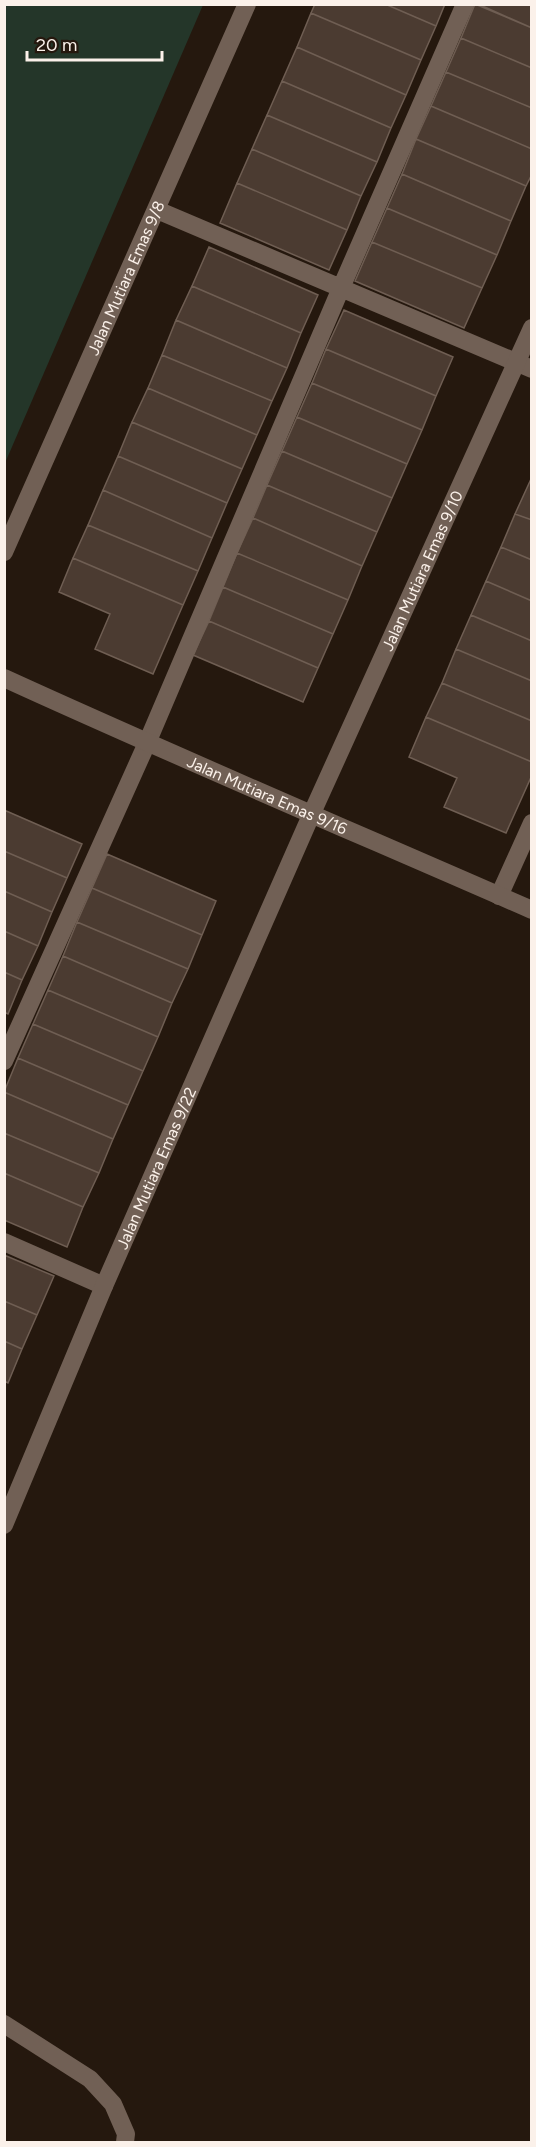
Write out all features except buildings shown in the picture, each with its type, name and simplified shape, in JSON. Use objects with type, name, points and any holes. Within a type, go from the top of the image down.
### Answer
[{"type":"street","name":"Jalan Mutiara Emas 9/8","points":[[4,552],[247,4]]},
{"type":"street","points":[[4,1061],[147,743],[465,4]]},
{"type":"street","points":[[157,210],[524,366]]},
{"type":"street","name":"Jalan Mutiara Emas 9/10","points":[[312,813],[524,366],[531,328]]},
{"type":"street","name":"Jalan Mutiara Emas 9/16","points":[[4,678],[147,743],[531,910]]},
{"type":"street","name":"Jalan Mutiara Emas 9/22","points":[[4,1525],[104,1286],[312,813]]},
{"type":"street","points":[[499,896],[531,823]]},
{"type":"street","points":[[4,1242],[104,1286]]},
{"type":"street","points":[[4,2024],[90,2079],[113,2104],[126,2138]]},
{"type":"green space","points":[[4,5],[203,5],[5,463]]}]
